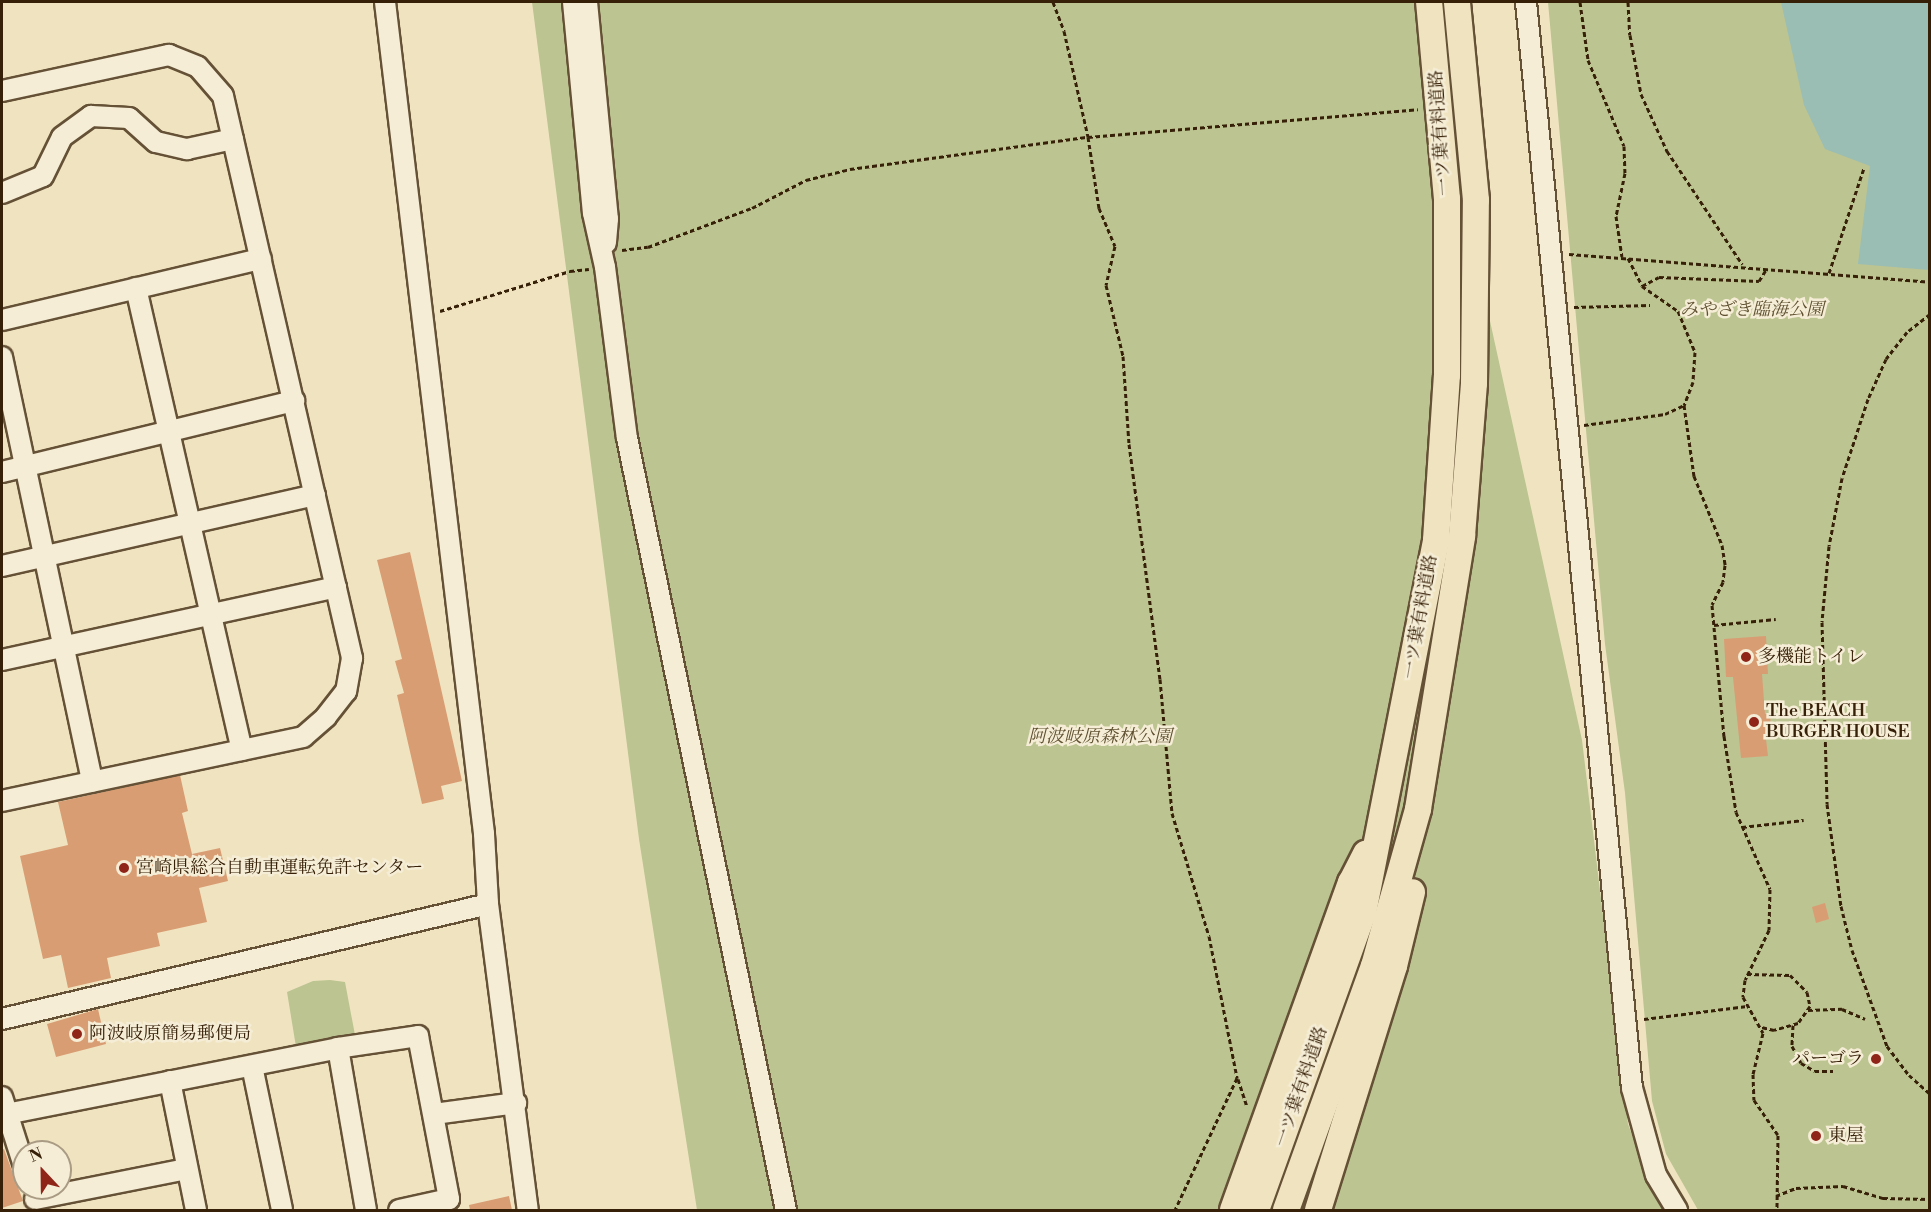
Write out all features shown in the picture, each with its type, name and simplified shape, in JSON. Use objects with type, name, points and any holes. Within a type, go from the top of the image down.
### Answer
[{"type":"main road","name":"一ツ葉有料道路","points":[[1256,1210],[1284,1142],[1363,913],[1384,817],[1436,540],[1447,375],[1447,199],[1429,2]]},
{"type":"main road","name":"一ツ葉有料道路","points":[[1286,1210],[1311,1148],[1374,966],[1418,809],[1462,536],[1474,383],[1476,200],[1457,2]]},
{"type":"main road","points":[[1318,1210],[1394,966],[1421,853],[1418,809]]},
{"type":"main road","points":[[1233,1210],[1352,884],[1384,817]]},
{"type":"street","points":[[385,2],[484,834],[488,904],[516,1103],[528,1210]]},
{"type":"street","points":[[573,2],[593,213],[605,267],[627,438],[786,1210]]},
{"type":"street","points":[[586,2],[608,219],[605,267]]},
{"type":"street","points":[[1526,2],[1632,1088],[1656,1175],[1677,1210]]},
{"type":"street","points":[[2,91],[170,55],[187,60],[212,78],[223,96],[352,658],[346,691],[326,717],[303,737],[2,801]]},
{"type":"street","points":[[2,193],[43,176],[62,137],[91,116],[129,118],[156,142],[187,149],[233,139]]},
{"type":"street","points":[[2,320],[261,259]]},
{"type":"street","points":[[136,288],[188,525],[242,750]]},
{"type":"street","points":[[2,357],[92,782]]},
{"type":"street","points":[[2,472],[294,401]]},
{"type":"street","points":[[2,566],[315,495]]},
{"type":"street","points":[[2,660],[336,587]]},
{"type":"street","points":[[2,1018],[488,904]]},
{"type":"street","points":[[15,1140],[4,1105],[170,1081],[338,1048],[418,1036],[449,1199],[399,1210]]},
{"type":"street","points":[[338,1048],[366,1210]]},
{"type":"street","points":[[252,1066],[282,1210]]},
{"type":"street","points":[[170,1081],[196,1210]]},
{"type":"street","points":[[434,1113],[516,1103]]},
{"type":"street","points":[[72,1192],[186,1169]]},
{"type":"path","points":[[1053,2],[1065,31],[1089,137],[1099,208],[1115,246],[1106,285],[1123,356],[1129,444],[1160,679],[1172,813],[1209,936],[1237,1078],[1249,1116]]},
{"type":"path","points":[[1580,2],[1588,60],[1624,146],[1626,173],[1616,216],[1616,238],[1622,257],[1929,282]]},
{"type":"path","points":[[1628,2],[1630,35],[1641,94],[1667,151],[1743,266]]},
{"type":"path","points":[[424,316],[570,271],[605,267],[622,250],[648,247],[752,208],[806,180],[850,169],[1089,137],[1424,108]]},
{"type":"path","points":[[1829,273],[1864,168]]},
{"type":"path","points":[[1628,258],[1642,286],[1678,311],[1695,352],[1693,382],[1684,405],[1694,476],[1722,545],[1725,565],[1723,582],[1712,605],[1724,736],[1742,827],[1770,889],[1769,930],[1747,975],[1743,997],[1763,1033],[1753,1074],[1754,1100],[1778,1135],[1781,1154],[1776,1196],[1777,1210]]},
{"type":"path","points":[[1642,286],[1659,277],[1759,281],[1767,268]]},
{"type":"path","points":[[1569,307],[1650,304]]},
{"type":"path","points":[[1929,315],[1907,332],[1886,359],[1868,399],[1842,478],[1829,546],[1822,621],[1827,804],[1841,906],[1852,950],[1887,1046],[1909,1075],[1929,1094]]},
{"type":"path","points":[[1567,428],[1665,414],[1684,405]]},
{"type":"path","points":[[1714,625],[1776,619]]},
{"type":"path","points":[[1742,827],[1804,820]]},
{"type":"path","points":[[1747,975],[1790,975],[1807,992],[1808,1010]]},
{"type":"path","points":[[1639,1019],[1747,1006]]},
{"type":"path","points":[[1760,1027],[1774,1030],[1793,1025],[1808,1010],[1842,1009],[1865,1019]]},
{"type":"path","points":[[1793,1025],[1792,1046],[1801,1063],[1815,1071],[1833,1071]]},
{"type":"path","points":[[1175,1210],[1237,1078]]},
{"type":"path","points":[[1776,1196],[1796,1188],[1843,1186],[1890,1199],[1929,1199]]},
{"type":"green space","name":"阿波岐原森林公園","points":[[532,2],[1420,2],[1582,740],[1628,1124],[1651,1186],[1667,1210],[697,1210],[639,839]]},
{"type":"green space","name":"みやざき臨海公園","points":[[1548,2],[1790,2],[1929,152],[1929,1210],[1698,1210],[1666,1154],[1652,1101],[1625,793],[1605,644]]},
{"type":"green space","points":[[313,981],[345,982],[355,1035],[296,1047],[287,992]]},
{"type":"water","points":[[1781,2],[1929,2],[1929,270],[1858,264],[1870,166],[1825,149],[1804,105]]},
{"type":"building","points":[[410,552],[462,781],[441,786],[444,799],[422,804],[397,695],[404,693],[395,661],[402,659],[377,560]]},
{"type":"building","points":[[1766,636],[1768,674],[1762,674],[1765,714],[1770,714],[1771,730],[1765,731],[1768,756],[1741,758],[1733,677],[1726,677],[1724,639]]},
{"type":"building","name":"宮崎県総合自動車運転免許センター","points":[[180,775],[188,811],[182,813],[192,854],[220,848],[228,881],[199,888],[207,922],[157,933],[160,946],[107,958],[111,978],[68,988],[61,955],[43,959],[20,856],[68,845],[58,802]]},
{"type":"building","points":[[1825,903],[1829,919],[1816,923],[1812,907]]},
{"type":"building","name":"阿波岐原簡易郵便局","points":[[98,1009],[106,1044],[56,1057],[47,1024]]},
{"type":"building","points":[[4,1149],[12,1171],[12,1200],[23,1201],[2,1208],[2,1150]]},
{"type":"building","points":[[509,1196],[512,1210],[470,1210],[469,1205]]},
{"type":"place","name":"多機能トイレ","points":[[1746,657]]},
{"type":"place","name":"The BEACH BURGER HOUSE","points":[[1754,722]]},
{"type":"place","name":"宮崎県総合自動車運転免許センター","points":[[124,868]]},
{"type":"place","name":"阿波岐原簡易郵便局","points":[[77,1034]]},
{"type":"place","name":"パーゴラ","points":[[1876,1059]]},
{"type":"place","name":"東屋","points":[[1816,1136]]}]
